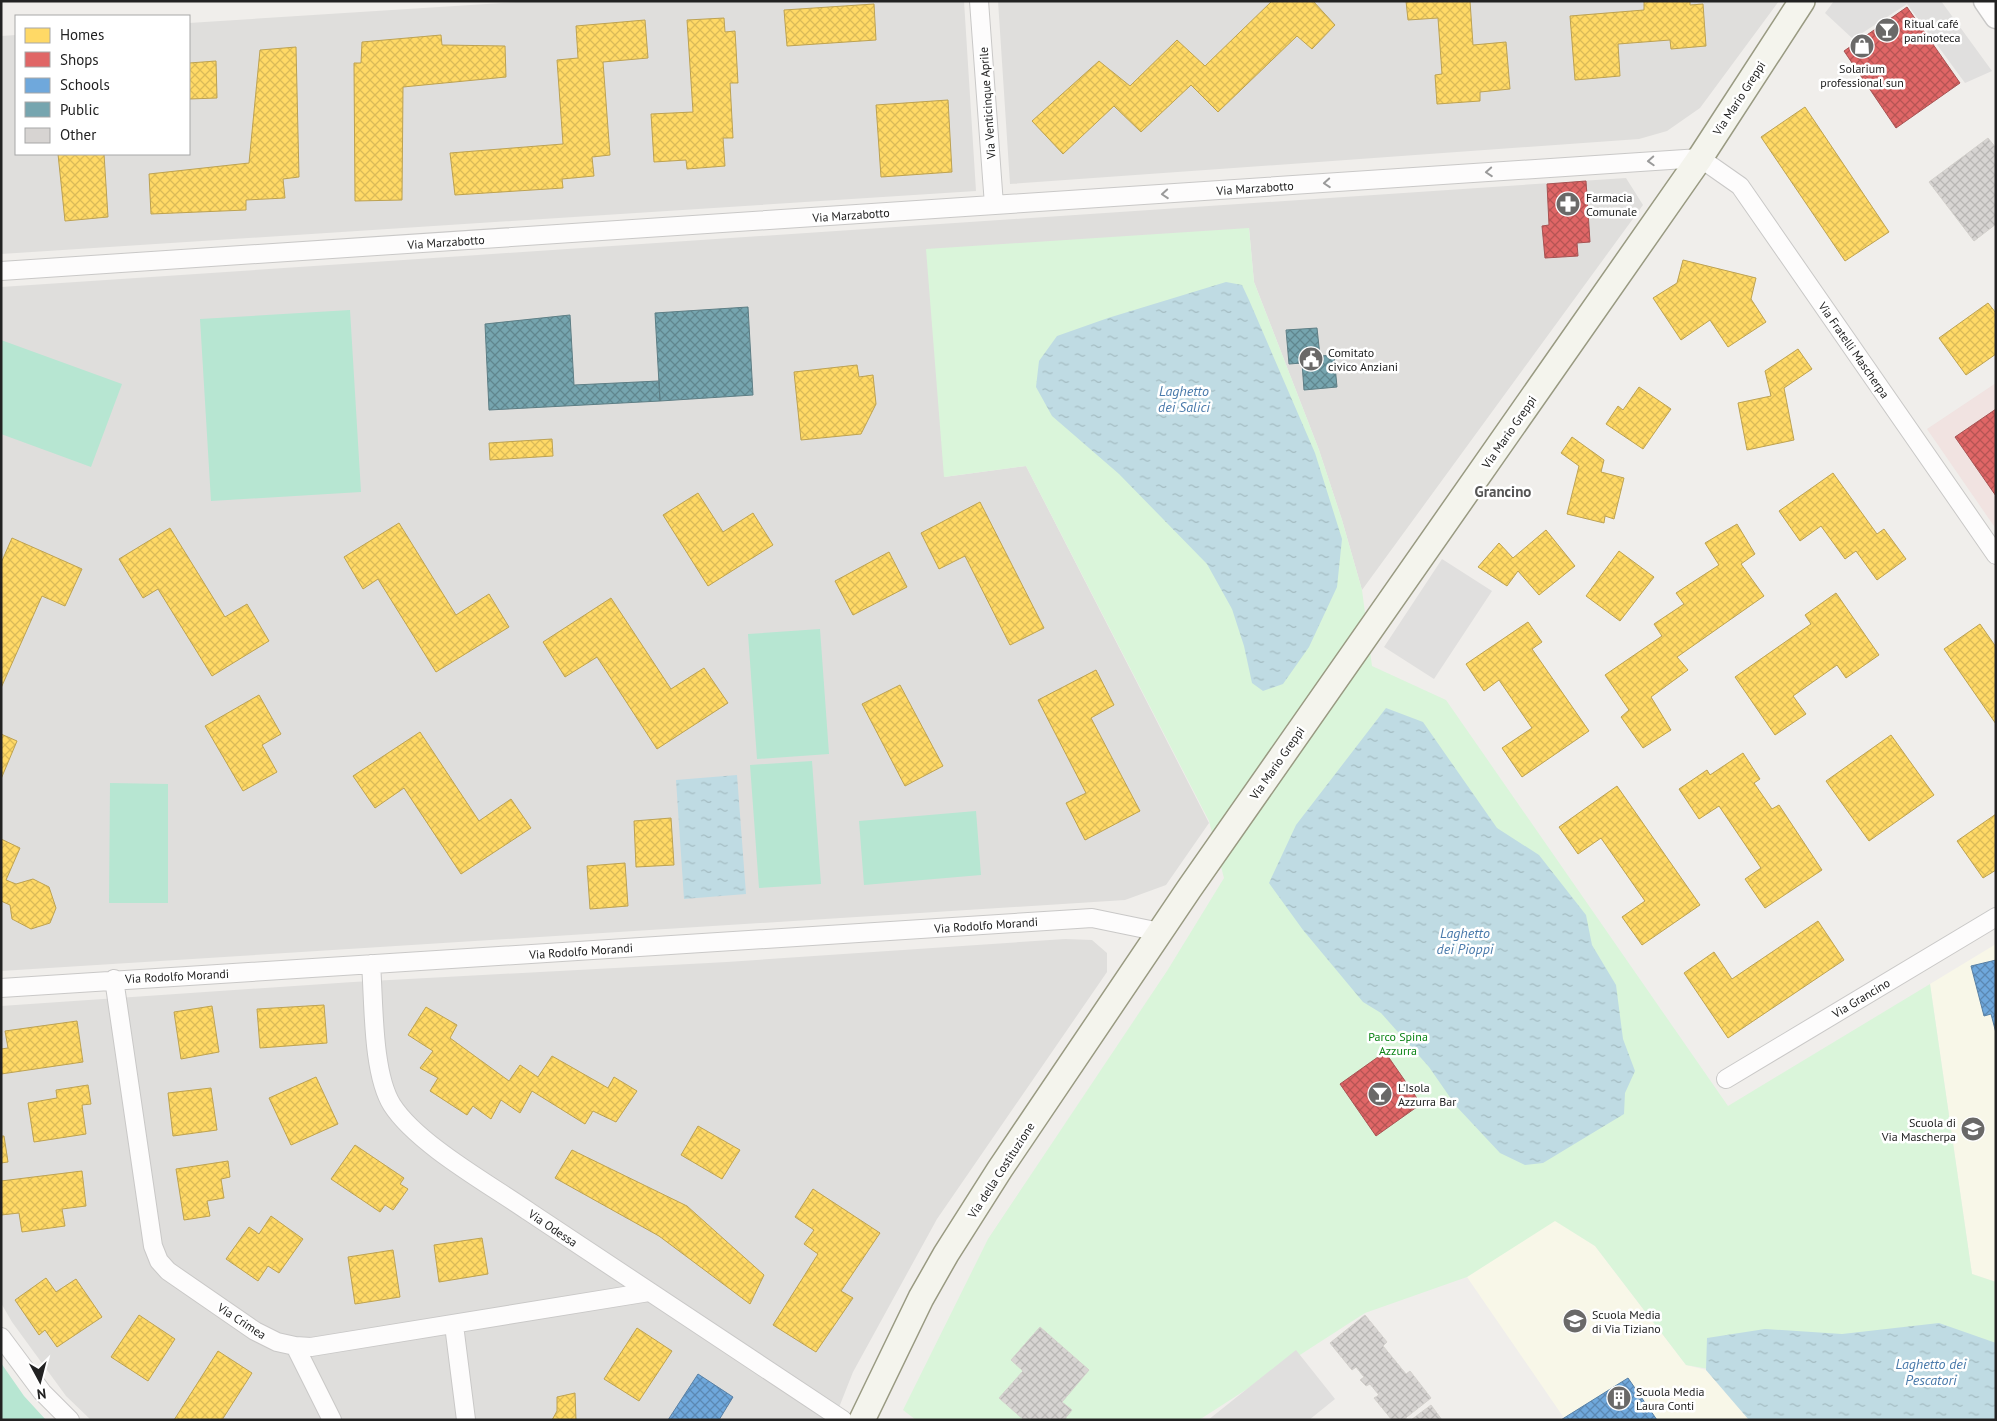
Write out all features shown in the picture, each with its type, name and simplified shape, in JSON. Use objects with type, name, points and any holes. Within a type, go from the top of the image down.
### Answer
[{"type":"main road","name":"Via Mario Greppi","points":[[1160,932],[1700,158],[1802,1]]},
{"type":"main road","name":"Via della Costituzione","points":[[862,1420],[921,1298],[946,1254],[1000,1169],[1160,932]]},
{"type":"street","name":"Via Venticinque Aprile","points":[[980,1],[994,205]]},
{"type":"street","points":[[1985,1],[1996,17]]},
{"type":"street","name":"Via Marzabotto","points":[[1,271],[1700,158]]},
{"type":"street","name":"Via Fratelli Mascherpa","points":[[1700,158],[1740,186],[1996,555]]},
{"type":"street","name":"Via Rodolfo Morandi","points":[[1,988],[114,979],[1092,918],[1160,932]]},
{"type":"street","name":"Via Grancino","points":[[1726,1079],[1996,918]]},
{"type":"street","name":"Via Odessa","points":[[371,964],[378,1063],[383,1086],[392,1105],[408,1124],[450,1158],[843,1420]]},
{"type":"street","name":"Via Crimea","points":[[114,979],[153,1246],[159,1261],[168,1272],[255,1331],[277,1342],[311,1347],[649,1292]]},
{"type":"street","points":[[454,1325],[466,1420]]},
{"type":"street","points":[[1,1337],[42,1392],[70,1420]]},
{"type":"street","points":[[295,1346],[332,1420]]},
{"type":"shaded area","points":[[532,1],[964,1],[976,191],[1,254],[1,36],[15,35],[15,155],[190,155],[190,23]]},
{"type":"shaded area","points":[[998,1],[1779,1],[1700,108],[1667,131],[1639,139],[1010,184]]},
{"type":"shaded area","points":[[1834,1],[1941,1],[1992,71],[1965,83],[1907,4],[1853,39],[1825,13]]},
{"type":"shaded area","points":[[1626,178],[1643,205],[1362,590],[1319,450],[1254,282],[1249,228],[944,477],[1026,466],[1209,823],[1166,885],[1125,900],[1,971],[1,287]]},
{"type":"shaded area","points":[[1996,383],[1996,529],[1927,429]]},
{"type":"shaded area","points":[[1442,559],[1492,591],[1434,679],[1384,647]]},
{"type":"shaded area","points":[[1065,939],[1092,940],[1107,953],[1107,972],[937,1219],[853,1372],[834,1420],[91,1420],[66,1396],[12,1322],[1,1303],[1,1006],[353,982],[727,962]]},
{"type":"shaded area","name":"Scuola di Via Mascherpa","points":[[1996,944],[1996,1282],[1972,1274],[1930,984]]},
{"type":"shaded area","name":"Scuola Media di Via Tiziano","points":[[1555,1220],[1595,1246],[1686,1365],[1706,1370],[1749,1420],[1561,1420],[1564,1418],[1467,1277]]},
{"type":"shaded area","points":[[1296,1350],[1335,1399],[1309,1420],[1208,1420]]},
{"type":"green space","name":"Parco Spina Azzurra","points":[[1249,228],[1254,282],[1319,450],[1362,590],[1372,666],[1446,700],[1728,1106],[1930,984],[1972,1274],[1996,1282],[1996,1420],[1686,1365],[1595,1246],[1555,1221],[1467,1277],[1365,1313],[1199,1420],[916,1420],[903,1410],[988,1239],[1167,971],[1224,878],[1209,821],[1026,466],[944,477],[926,249]]},
{"type":"green space","points":[[350,310],[361,492],[211,501],[200,319]]},
{"type":"green space","points":[[1,340],[122,384],[91,467],[1,434]]},
{"type":"green space","points":[[820,629],[829,754],[757,759],[748,634]]},
{"type":"green space","points":[[812,761],[821,884],[759,888],[750,765]]},
{"type":"green space","points":[[110,783],[168,784],[168,903],[109,903]]},
{"type":"green space","points":[[976,811],[981,875],[864,885],[859,821]]},
{"type":"green space","points":[[1,1363],[24,1396],[46,1420],[1,1420]]},
{"type":"water","name":"Laghetto dei Salici","points":[[1226,282],[1242,285],[1249,300],[1315,453],[1342,539],[1337,587],[1309,647],[1283,684],[1263,691],[1252,683],[1244,646],[1232,609],[1207,564],[1119,474],[1052,416],[1036,387],[1039,361],[1057,336],[1108,318]]},
{"type":"water","name":"Laghetto dei Pioppi","points":[[1386,708],[1423,722],[1497,828],[1539,855],[1586,915],[1592,945],[1616,985],[1623,1039],[1635,1071],[1625,1093],[1624,1114],[1543,1163],[1525,1165],[1500,1153],[1456,1106],[1429,1067],[1381,1013],[1363,1002],[1303,930],[1269,883],[1296,825]]},
{"type":"water","points":[[737,775],[746,894],[684,899],[676,780]]},
{"type":"water","name":"Laghetto dei Pescatori","points":[[1939,1323],[1996,1343],[1996,1420],[1749,1420],[1706,1370],[1707,1338],[1765,1329],[1842,1334]]},
{"type":"building: Homes","points":[[1272,1],[1313,1],[1335,25],[1312,49],[1297,36],[1218,112],[1191,85],[1141,132],[1114,106],[1063,154],[1032,121],[1099,61],[1130,86],[1177,40],[1205,66]]},
{"type":"building: Homes","points":[[1406,1],[1470,1],[1473,45],[1506,42],[1510,89],[1480,92],[1480,101],[1437,104],[1435,75],[1442,74],[1438,18],[1408,20]]},
{"type":"building: Homes","points":[[1644,1],[1690,1],[1690,5],[1703,4],[1706,46],[1671,49],[1670,40],[1618,44],[1620,76],[1575,80],[1570,16],[1644,10]]},
{"type":"building: Homes","points":[[874,4],[876,40],[787,46],[784,10]]},
{"type":"building: Homes","points":[[724,18],[725,32],[735,31],[738,83],[730,83],[733,138],[723,138],[725,166],[687,169],[686,160],[654,162],[651,114],[693,112],[687,20]]},
{"type":"building: Homes","points":[[645,20],[648,58],[603,62],[610,155],[592,157],[594,176],[562,179],[563,188],[455,195],[450,153],[563,144],[557,60],[578,58],[576,26]]},
{"type":"building: Homes","points":[[441,35],[442,45],[505,46],[506,77],[403,87],[402,200],[355,201],[354,63],[361,63],[362,42]]},
{"type":"building: Homes","points":[[296,47],[299,177],[283,179],[285,198],[246,200],[246,210],[151,214],[149,174],[249,163],[260,50]]},
{"type":"building: Homes","points":[[216,61],[217,98],[190,99],[190,63]]},
{"type":"building: Homes","points":[[948,100],[952,172],[881,177],[876,105]]},
{"type":"building: Homes","points":[[1805,107],[1889,232],[1845,261],[1761,137]]},
{"type":"building: Homes","points":[[58,155],[104,155],[108,217],[65,221]]},
{"type":"building: Homes","points":[[1683,260],[1756,278],[1751,299],[1766,322],[1728,347],[1710,320],[1681,340],[1653,298],[1677,283]]},
{"type":"building: Homes","points":[[1988,303],[1996,313],[1996,354],[1966,375],[1939,338]]},
{"type":"building: Homes","points":[[1798,349],[1812,369],[1784,388],[1794,440],[1747,450],[1738,403],[1771,396],[1765,371]]},
{"type":"building: Homes","points":[[857,365],[859,377],[873,375],[876,404],[861,434],[801,440],[794,372]]},
{"type":"building: Homes","points":[[1639,387],[1671,409],[1643,449],[1606,424],[1618,406],[1623,410]]},
{"type":"building: Homes","points":[[1572,437],[1604,460],[1601,472],[1624,478],[1614,519],[1605,516],[1604,523],[1567,514],[1579,466],[1561,453]]},
{"type":"building: Homes","points":[[552,439],[553,456],[490,460],[489,443]]},
{"type":"building: Homes","points":[[1833,473],[1877,534],[1884,529],[1906,559],[1877,580],[1856,551],[1845,559],[1821,526],[1800,541],[1779,511]]},
{"type":"building: Homes","points":[[698,493],[723,532],[753,513],[773,545],[708,586],[663,515]]},
{"type":"building: Homes","points":[[980,502],[1044,628],[1010,645],[965,556],[939,569],[921,533]]},
{"type":"building: Homes","points":[[399,523],[456,615],[489,594],[509,627],[436,672],[378,579],[363,589],[344,557]]},
{"type":"building: Homes","points":[[1737,524],[1755,554],[1741,564],[1764,596],[1677,657],[1688,670],[1651,697],[1671,730],[1643,748],[1621,717],[1629,710],[1605,675],[1662,636],[1654,624],[1684,604],[1676,593],[1719,565],[1705,543]]},
{"type":"building: Homes","points":[[170,528],[225,617],[247,604],[269,641],[212,676],[158,589],[143,598],[119,559]]},
{"type":"building: Homes","points":[[1546,530],[1575,566],[1539,595],[1518,571],[1507,586],[1478,567],[1499,543],[1513,558]]},
{"type":"building: Homes","points":[[12,538],[82,569],[65,606],[42,596],[1,688],[1,563]]},
{"type":"building: Homes","points":[[1619,551],[1654,577],[1620,621],[1586,596]]},
{"type":"building: Homes","points":[[889,552],[907,587],[853,615],[835,581]]},
{"type":"building: Homes","points":[[1836,593],[1879,655],[1846,678],[1837,665],[1793,696],[1806,714],[1775,735],[1735,677],[1811,624],[1805,615]]},
{"type":"building: Homes","points":[[611,598],[671,689],[704,668],[728,703],[657,749],[597,657],[565,677],[543,642]]},
{"type":"building: Homes","points":[[1528,622],[1542,642],[1532,649],[1589,731],[1522,777],[1502,748],[1532,728],[1499,680],[1484,691],[1466,664]]},
{"type":"building: Homes","points":[[1980,624],[1996,647],[1996,724],[1944,649]]},
{"type":"building: Homes","points":[[1096,670],[1114,705],[1091,718],[1140,811],[1085,840],[1066,803],[1086,793],[1038,700]]},
{"type":"building: Homes","points":[[900,685],[943,766],[905,786],[862,704]]},
{"type":"building: Homes","points":[[259,695],[281,734],[262,745],[277,772],[243,791],[205,726]]},
{"type":"building: Homes","points":[[420,732],[479,821],[511,799],[531,828],[461,874],[404,788],[375,808],[353,776]]},
{"type":"building: Homes","points":[[1,734],[17,741],[1,779]]},
{"type":"building: Homes","points":[[1891,735],[1934,795],[1869,841],[1826,781]]},
{"type":"building: Homes","points":[[1743,753],[1760,779],[1754,783],[1772,809],[1779,805],[1822,870],[1765,908],[1745,879],[1761,868],[1719,806],[1699,819],[1679,789],[1707,770],[1710,775]]},
{"type":"building: Homes","points":[[1617,786],[1700,905],[1642,945],[1622,917],[1645,901],[1601,838],[1578,854],[1559,827]]},
{"type":"building: Homes","points":[[1996,814],[1996,870],[1983,878],[1957,841]]},
{"type":"building: Homes","points":[[671,818],[674,865],[636,867],[634,821]]},
{"type":"building: Homes","points":[[1,839],[20,848],[6,880],[16,884],[33,879],[49,887],[56,908],[50,923],[31,929],[12,919],[10,905],[1,901]]},
{"type":"building: Homes","points":[[625,863],[628,906],[590,909],[587,866]]},
{"type":"building: Homes","points":[[1818,921],[1844,960],[1728,1038],[1684,973],[1714,952],[1732,979]]},
{"type":"building: Homes","points":[[324,1005],[327,1043],[260,1048],[257,1009]]},
{"type":"building: Homes","points":[[212,1006],[219,1052],[181,1059],[174,1012]]},
{"type":"building: Homes","points":[[426,1007],[457,1025],[450,1038],[509,1081],[520,1065],[538,1077],[552,1056],[608,1088],[614,1077],[637,1091],[616,1122],[593,1111],[585,1124],[532,1091],[520,1113],[501,1100],[491,1119],[473,1106],[467,1115],[430,1091],[438,1078],[420,1068],[433,1051],[408,1035]]},
{"type":"building: Homes","points":[[77,1021],[83,1062],[1,1074],[1,1049],[8,1048],[5,1031]]},
{"type":"building: Homes","points":[[316,1077],[338,1124],[291,1145],[269,1098]]},
{"type":"building: Homes","points":[[88,1085],[91,1104],[82,1105],[86,1134],[34,1142],[28,1103],[57,1098],[56,1090]]},
{"type":"building: Homes","points":[[211,1088],[217,1130],[173,1136],[168,1093]]},
{"type":"building: Homes","points":[[698,1126],[740,1150],[722,1179],[681,1155]]},
{"type":"building: Homes","points":[[1,1136],[4,1136],[8,1162],[1,1163]]},
{"type":"building: Homes","points":[[355,1145],[404,1178],[400,1184],[408,1189],[393,1210],[385,1205],[380,1212],[331,1179]]},
{"type":"building: Homes","points":[[572,1150],[687,1206],[764,1275],[750,1304],[659,1236],[555,1178]]},
{"type":"building: Homes","points":[[228,1161],[230,1177],[221,1179],[224,1198],[207,1201],[210,1216],[184,1220],[176,1169]]},
{"type":"building: Homes","points":[[82,1171],[86,1206],[62,1209],[65,1226],[22,1232],[19,1213],[1,1215],[1,1181]]},
{"type":"building: Homes","points":[[813,1189],[880,1233],[841,1291],[853,1298],[816,1352],[773,1325],[818,1254],[804,1244],[814,1230],[795,1217]]},
{"type":"building: Homes","points":[[271,1216],[303,1239],[279,1273],[268,1266],[258,1281],[226,1259],[249,1227],[259,1234]]},
{"type":"building: Homes","points":[[482,1238],[488,1274],[439,1282],[434,1245]]},
{"type":"building: Homes","points":[[393,1250],[400,1297],[355,1304],[348,1257]]},
{"type":"building: Homes","points":[[46,1278],[56,1292],[76,1279],[102,1317],[57,1347],[45,1330],[39,1335],[15,1300]]},
{"type":"building: Homes","points":[[139,1315],[175,1339],[148,1381],[111,1357]]},
{"type":"building: Homes","points":[[637,1328],[672,1351],[639,1401],[604,1379]]},
{"type":"building: Homes","points":[[218,1351],[252,1373],[222,1420],[174,1420]]},
{"type":"building: Homes","points":[[575,1393],[576,1420],[552,1420],[557,1411],[557,1397]]},
{"type":"building: Shops","points":[[1907,7],[1960,83],[1896,128],[1844,51]]},
{"type":"building: Shops","name":"Farmacia Comunale","points":[[1586,181],[1590,242],[1577,243],[1578,256],[1545,258],[1542,226],[1549,225],[1547,184]]},
{"type":"building: Shops","points":[[1996,409],[1996,496],[1955,437]]},
{"type":"building: Shops","name":"L'Isola Azzurra Bar","points":[[1385,1052],[1421,1104],[1376,1136],[1340,1084]]},
{"type":"building: Schools","points":[[1996,960],[1996,1033],[1991,1014],[1984,1016],[1971,966]]},
{"type":"building: Schools","points":[[698,1374],[733,1397],[719,1420],[668,1420]]},
{"type":"building: Schools","name":"Scuola Media Laura Conti","points":[[1628,1378],[1657,1420],[1561,1420],[1564,1418]]},
{"type":"building: Public","points":[[748,307],[753,395],[660,401],[655,313]]},
{"type":"building: Public","points":[[570,315],[574,385],[659,381],[660,401],[489,410],[485,324]]},
{"type":"building: Public","name":"Comitato civico Anziani","points":[[1317,328],[1320,356],[1334,355],[1337,387],[1304,390],[1302,363],[1289,364],[1286,330]]},
{"type":"building: Other","points":[[1988,138],[1996,148],[1996,224],[1974,241],[1929,182]]},
{"type":"building: Other","points":[[1365,1315],[1387,1342],[1383,1346],[1406,1374],[1410,1371],[1431,1398],[1403,1420],[1392,1420],[1374,1398],[1379,1395],[1370,1384],[1366,1386],[1360,1380],[1364,1377],[1356,1367],[1352,1370],[1330,1343]]},
{"type":"building: Other","points":[[1040,1327],[1089,1370],[1062,1402],[1072,1410],[1064,1420],[1024,1420],[999,1398],[1023,1371],[1011,1360]]},
{"type":"building: Other","points":[[1431,1405],[1442,1420],[1411,1420]]},
{"type":"place","name":"Ritual café paninoteca","points":[[1887,30]]},
{"type":"place","name":"Solarium professional sun","points":[[1862,46]]},
{"type":"place","name":"Farmacia Comunale","points":[[1568,204]]},
{"type":"place","name":"Comitato civico Anziani","points":[[1311,359]]},
{"type":"place","name":"L'Isola Azzurra Bar","points":[[1380,1094]]},
{"type":"place","name":"Scuola di Via Mascherpa","points":[[1973,1129]]},
{"type":"place","name":"Scuola Media di Via Tiziano","points":[[1575,1321]]},
{"type":"place","name":"Scuola Media Laura Conti","points":[[1619,1398]]},
{"type":"district","name":"Grancino","points":[[1503,491]]}]
